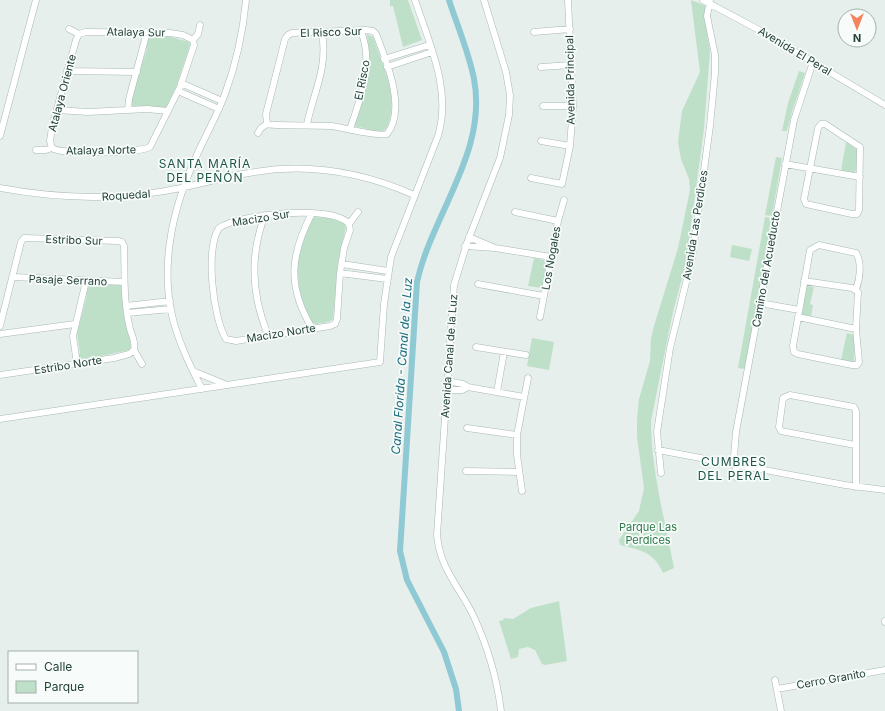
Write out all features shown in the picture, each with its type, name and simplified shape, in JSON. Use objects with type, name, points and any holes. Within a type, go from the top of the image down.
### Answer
[{"type":"street","points":[[0,136],[36,0]]},
{"type":"street","points":[[202,389],[181,346],[171,309],[168,271],[170,237],[184,188],[196,156],[222,101],[236,57],[246,0]]},
{"type":"street","points":[[0,419],[380,362],[388,271],[395,244],[438,136],[443,116],[442,89],[415,0]]},
{"type":"street","name":"Avenida Canal de la Luz","points":[[484,0],[506,72],[510,95],[509,115],[500,158],[465,246],[457,270],[453,290],[438,527],[439,550],[447,572],[467,604],[478,628],[494,674],[501,711]]},
{"type":"street","name":"Avenida Principal","points":[[531,178],[562,184],[570,146],[573,106],[568,0]]},
{"type":"street","name":"Avenida El Peral","points":[[708,1],[885,105]]},
{"type":"street","name":"Avenida Las Perdices","points":[[661,473],[657,432],[670,348],[692,258],[710,126],[714,55],[707,16],[708,1]]},
{"type":"street","points":[[57,110],[88,112],[154,109],[168,111],[181,83],[194,45],[193,40],[198,34],[200,24]]},
{"type":"street","points":[[68,29],[79,34]]},
{"type":"street","points":[[534,32],[570,29]]},
{"type":"street","name":"El Risco","points":[[350,129],[367,68],[366,48],[361,31]]},
{"type":"street","name":"Atalaya Sur","points":[[79,34],[86,32],[174,33],[193,40]]},
{"type":"street","points":[[128,110],[128,103],[147,32]]},
{"type":"street","name":"El Risco Sur","points":[[267,124],[266,114],[285,39],[288,35],[292,33],[374,32],[384,59]]},
{"type":"street","points":[[307,124],[324,64],[325,51],[322,33]]},
{"type":"street","name":"Atalaya Oriente","points":[[36,150],[46,150],[52,148],[50,138],[76,40],[79,34]]},
{"type":"street","points":[[258,133],[261,128],[267,124],[307,124],[385,135],[390,128],[396,108],[394,92],[384,59],[429,45]]},
{"type":"street","points":[[387,67],[432,52]]},
{"type":"street","name":"Camino del Acueducto","points":[[737,478],[734,465],[736,432],[794,120],[813,62]]},
{"type":"street","points":[[541,67],[571,65]]},
{"type":"street","points":[[68,71],[137,72]]},
{"type":"street","points":[[181,83],[222,101]]},
{"type":"street","points":[[178,90],[219,109]]},
{"type":"street","points":[[543,106],[573,106]]},
{"type":"street","name":"Atalaya Norte","points":[[52,148],[60,151],[98,152],[150,147],[168,111]]},
{"type":"street","points":[[821,124],[825,124],[860,147],[860,177],[859,210],[857,214],[806,204],[804,199],[818,128],[821,124]]},
{"type":"street","points":[[541,141],[570,146]]},
{"type":"street","points":[[785,164],[860,177]]},
{"type":"street","name":"Roquedal","points":[[0,188],[52,195],[89,197],[150,194],[254,172],[281,169],[310,169],[359,176],[414,195]]},
{"type":"street","name":"Los Nogales","points":[[540,317],[558,221],[564,200]]},
{"type":"street","points":[[358,212],[349,224],[340,273],[387,279]]},
{"type":"street","points":[[515,212],[558,221]]},
{"type":"street","name":"Macizo Sur","points":[[227,340],[219,322],[212,287],[213,254],[216,233],[219,228],[238,221],[265,215],[293,213],[340,218],[349,224]]},
{"type":"street","points":[[312,214],[299,241],[294,273],[300,303],[312,328]]},
{"type":"street","points":[[265,215],[256,243],[254,278],[258,305],[268,335]]},
{"type":"street","points":[[469,237],[494,248]]},
{"type":"street","name":"Estribo Sur","points":[[13,277],[24,238],[118,241],[123,243],[124,282]]},
{"type":"street","points":[[819,245],[856,253],[858,256],[860,272],[856,289],[858,292],[856,329],[859,362],[857,365],[794,352],[793,346],[810,250],[819,245]]},
{"type":"street","points":[[465,246],[494,248],[551,257]]},
{"type":"street","points":[[342,264],[388,271]]},
{"type":"street","name":"Macizo Norte","points":[[227,340],[236,341],[335,324],[337,318],[340,273]]},
{"type":"street","points":[[0,326],[13,277]]},
{"type":"street","name":"Pasaje Serrano","points":[[13,277],[124,282]]},
{"type":"street","points":[[77,364],[73,339],[75,324],[86,281]]},
{"type":"street","points":[[804,281],[856,289]]},
{"type":"street","points":[[124,282],[127,313],[134,350],[142,364]]},
{"type":"street","points":[[478,284],[544,296]]},
{"type":"street","points":[[126,306],[170,301]]},
{"type":"street","points":[[760,303],[799,310]]},
{"type":"street","points":[[127,313],[171,309]]},
{"type":"street","points":[[798,317],[856,329]]},
{"type":"street","points":[[0,334],[75,324]]},
{"type":"street","points":[[476,347],[526,355]]},
{"type":"street","name":"Estribo Norte","points":[[0,375],[124,356],[131,354],[134,350]]},
{"type":"street","points":[[497,392],[504,352]]},
{"type":"street","points":[[193,371],[228,385]]},
{"type":"street","points":[[522,491],[519,472],[517,435],[528,378]]},
{"type":"street","points":[[447,381],[463,384],[468,387],[524,397]]},
{"type":"street","points":[[446,390],[462,390],[468,387]]},
{"type":"street","points":[[856,445],[781,431],[779,427],[783,398],[790,395],[854,407],[856,411],[856,445],[856,487]]},
{"type":"street","points":[[467,428],[517,435]]},
{"type":"street","points":[[658,450],[856,487],[885,490]]},
{"type":"street","points":[[466,471],[519,472]]},
{"type":"street","name":"Cerro Granito","points":[[777,689],[885,670]]},
{"type":"street","points":[[775,680],[782,711]]},
{"type":"green space","points":[[390,0],[408,0],[422,40],[403,47],[393,6],[390,6]]},
{"type":"green space","name":"Parque Las Perdices","points":[[691,0],[706,6],[704,16],[710,51],[704,129],[686,263],[673,312],[651,421],[653,458],[674,568],[663,573],[651,556],[620,545],[619,540],[639,511],[644,488],[637,437],[639,399],[650,361],[651,338],[678,248],[690,190],[689,179],[681,159],[678,142],[682,111],[700,72]]},
{"type":"green space","points":[[367,34],[373,37],[388,79],[392,101],[389,122],[385,130],[382,131],[372,131],[354,126],[363,99],[369,63]]},
{"type":"green space","points":[[149,36],[171,37],[189,42],[190,45],[176,87],[166,107],[131,109],[131,97],[147,49],[145,48]]},
{"type":"green space","points":[[799,71],[805,73],[787,131],[782,131],[788,103]]},
{"type":"green space","points":[[846,142],[857,150],[857,170],[853,173],[841,171]]},
{"type":"green space","points":[[776,157],[782,158],[772,216],[765,215]]},
{"type":"green space","points":[[316,217],[337,220],[346,227],[338,262],[333,319],[328,322],[316,324],[313,323],[305,311],[299,286],[298,270],[300,252],[307,229],[313,218]]},
{"type":"green space","points":[[765,217],[772,218],[745,369],[738,368]]},
{"type":"green space","points":[[732,245],[752,249],[749,261],[730,257]]},
{"type":"green space","points":[[534,258],[547,261],[542,288],[528,286]]},
{"type":"green space","points":[[90,283],[121,284],[124,316],[131,345],[130,350],[81,360],[78,357],[80,353],[77,333],[87,295],[85,295]]},
{"type":"green space","points":[[806,286],[814,287],[810,304],[813,305],[811,317],[801,315]]},
{"type":"green space","points":[[847,333],[855,335],[854,362],[841,360]]},
{"type":"green space","points":[[532,338],[554,342],[549,370],[527,366]]},
{"type":"green space","points":[[559,601],[567,661],[545,665],[542,664],[535,650],[528,647],[519,649],[518,657],[511,659],[499,621],[504,620],[503,618],[513,619],[531,608]]},
{"type":"waterway","name":"Canal Florida - Canal de la Luz","points":[[449,0],[472,69],[476,106],[473,132],[466,157],[424,257],[417,282],[400,551],[407,580],[444,652],[456,689],[459,711]]},
{"type":"district","name":"SANTA MARÍA DEL PEÑÓN","points":[[205,171]]},
{"type":"district","name":"CUMBRES DEL PERAL","points":[[734,469]]}]
